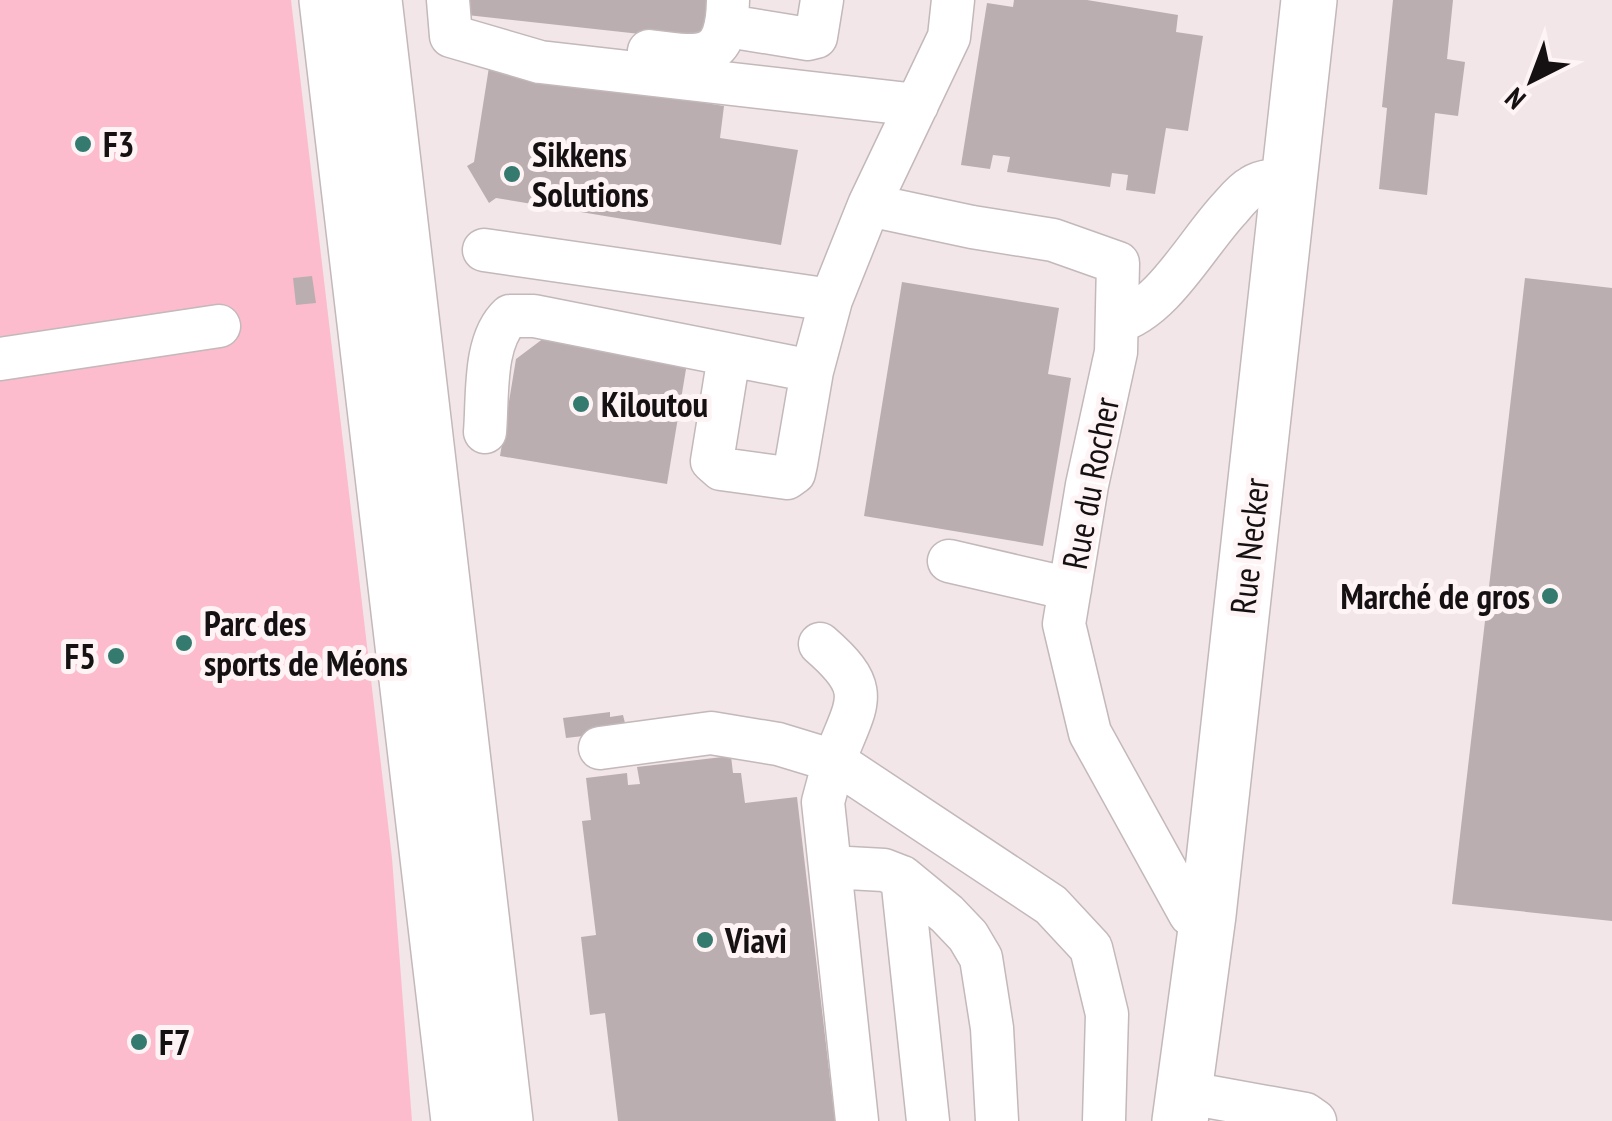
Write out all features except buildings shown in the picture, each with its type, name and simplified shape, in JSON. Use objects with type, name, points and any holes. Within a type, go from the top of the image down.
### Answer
[{"type":"main road","points":[[327,0],[459,1121]]},
{"type":"main road","points":[[374,0],[505,1121]]},
{"type":"main road","name":"Rue Necker","points":[[1280,180],[1290,0]]},
{"type":"main road","name":"Rue Necker","points":[[1181,1106],[1280,180],[1309,0]]},
{"type":"lane","points":[[448,0],[451,36],[540,62],[917,105]]},
{"type":"lane","points":[[504,33],[690,56],[713,50],[722,41],[728,13],[816,37],[822,0]]},
{"type":"lane","points":[[728,356],[712,461],[721,469],[787,478],[794,473],[812,371],[831,300],[869,205],[949,37],[952,0]]},
{"type":"lane","points":[[1117,322],[1135,317],[1152,303],[1250,187],[1280,180]]},
{"type":"lane","name":"Rue du Rocher","points":[[869,205],[1053,240],[1118,263],[1116,352],[1064,624],[1090,733],[1199,915]]},
{"type":"lane","points":[[484,250],[831,300]]},
{"type":"lane","points":[[486,432],[492,355],[499,326],[510,316],[534,316],[812,371]]},
{"type":"lane","points":[[0,359],[219,326]]},
{"type":"lane","points":[[949,561],[1070,589]]},
{"type":"lane","points":[[820,644],[846,667],[858,695],[824,802],[856,1121]]},
{"type":"lane","points":[[600,748],[712,734],[778,744],[834,762],[1051,905],[1090,948],[1107,1014],[1103,1120]]},
{"type":"lane","points":[[830,866],[884,870],[902,877],[968,936],[980,958],[992,1028],[997,1121]]},
{"type":"lane","points":[[902,877],[928,1121]]},
{"type":"lane","points":[[1181,1106],[1305,1114],[1315,1121]]},
{"type":"shaded area","name":"Parc des sports de Méons","points":[[0,0],[291,0],[392,858],[412,1121],[0,1121]]},
{"type":"place","name":"F3","points":[[83,144]]},
{"type":"place","name":"Sikkens Solutions","points":[[512,174]]},
{"type":"place","name":"Kiloutou","points":[[581,404]]},
{"type":"place","name":"Marché de gros","points":[[1550,596]]},
{"type":"place","name":"Parc des sports de Méons","points":[[184,643]]},
{"type":"place","name":"F5","points":[[116,656]]},
{"type":"place","name":"Viavi","points":[[705,940]]},
{"type":"place","name":"F7","points":[[139,1042]]}]
